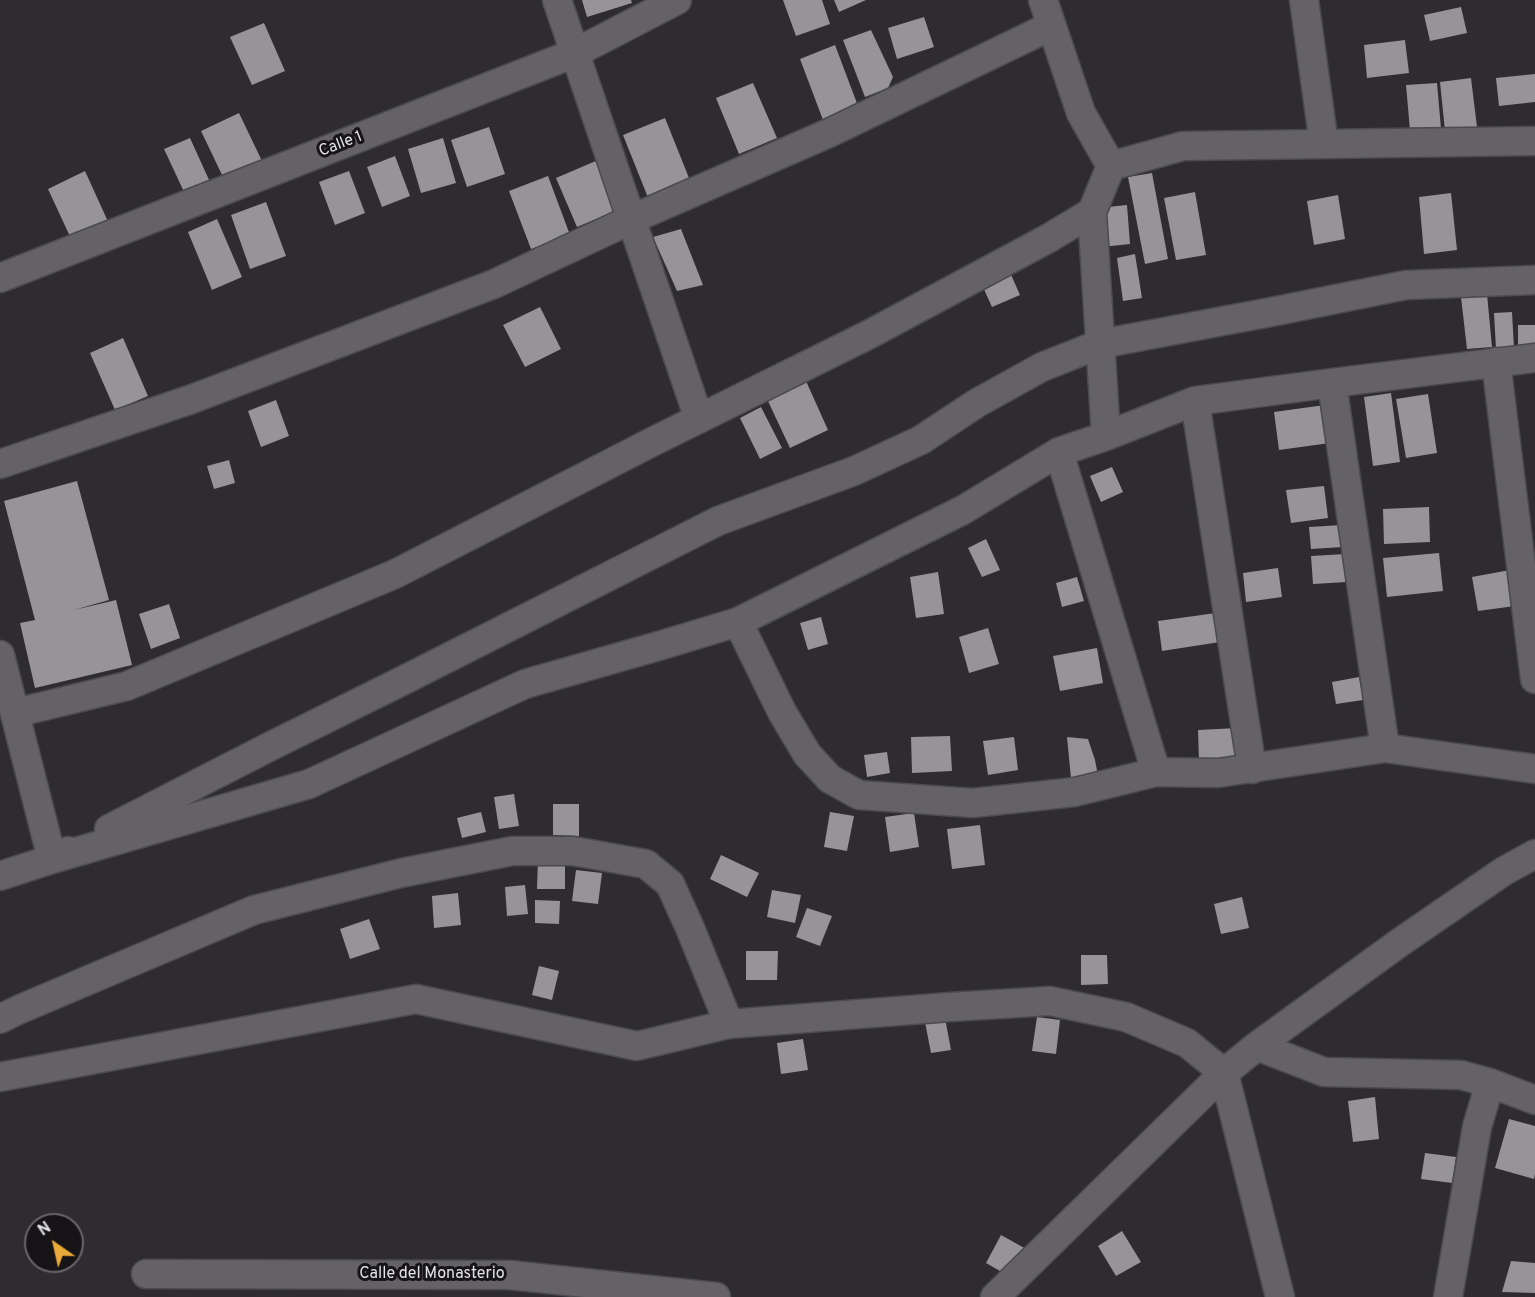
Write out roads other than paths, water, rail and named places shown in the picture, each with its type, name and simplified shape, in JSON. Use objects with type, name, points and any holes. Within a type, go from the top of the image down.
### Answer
[{"type":"street","points":[[557,0],[699,419]]},
{"type":"street","name":"Calle 1","points":[[0,278],[575,53],[677,0]]},
{"type":"street","points":[[1304,0],[1324,144]]},
{"type":"street","points":[[0,464],[192,399],[494,285],[632,219],[830,133],[1047,13],[1081,113],[1111,166]]},
{"type":"street","points":[[1111,166],[1183,146],[1535,141]]},
{"type":"street","points":[[1106,436],[1092,212],[1111,166]]},
{"type":"street","points":[[15,713],[127,686],[394,574],[868,335],[1049,238],[1092,212]]},
{"type":"street","points":[[52,859],[718,521],[854,471],[921,440],[977,403],[1042,368],[1100,344],[1406,285],[1535,280]]},
{"type":"street","points":[[0,876],[309,784],[525,684],[738,622],[963,510],[1059,452],[1195,401],[1535,358]]},
{"type":"street","points":[[1496,362],[1535,679]]},
{"type":"street","points":[[1332,383],[1385,748]]},
{"type":"street","points":[[1195,401],[1251,769]]},
{"type":"street","points":[[1059,452],[1156,772]]},
{"type":"street","points":[[738,622],[782,712],[807,754],[830,779],[859,795],[973,802],[1075,792],[1156,772],[1218,773],[1385,748],[1535,769]]},
{"type":"street","points":[[0,655],[15,713],[11,748],[52,859]]},
{"type":"street","points":[[0,1019],[254,910],[401,873],[522,851],[573,852],[646,864],[670,884],[729,1024]]},
{"type":"street","points":[[995,1297],[1224,1073],[1257,1046],[1399,943],[1504,871],[1535,854]]},
{"type":"street","points":[[0,1077],[416,999],[637,1046],[729,1024],[1050,1001],[1126,1017],[1187,1042],[1224,1073],[1280,1297]]},
{"type":"street","points":[[1257,1046],[1324,1072],[1461,1075],[1535,1100]]},
{"type":"street","points":[[1448,1297],[1477,1127],[1490,1083]]},
{"type":"street","name":"Calle del Monasterio","points":[[146,1274],[510,1275],[716,1297]]}]
